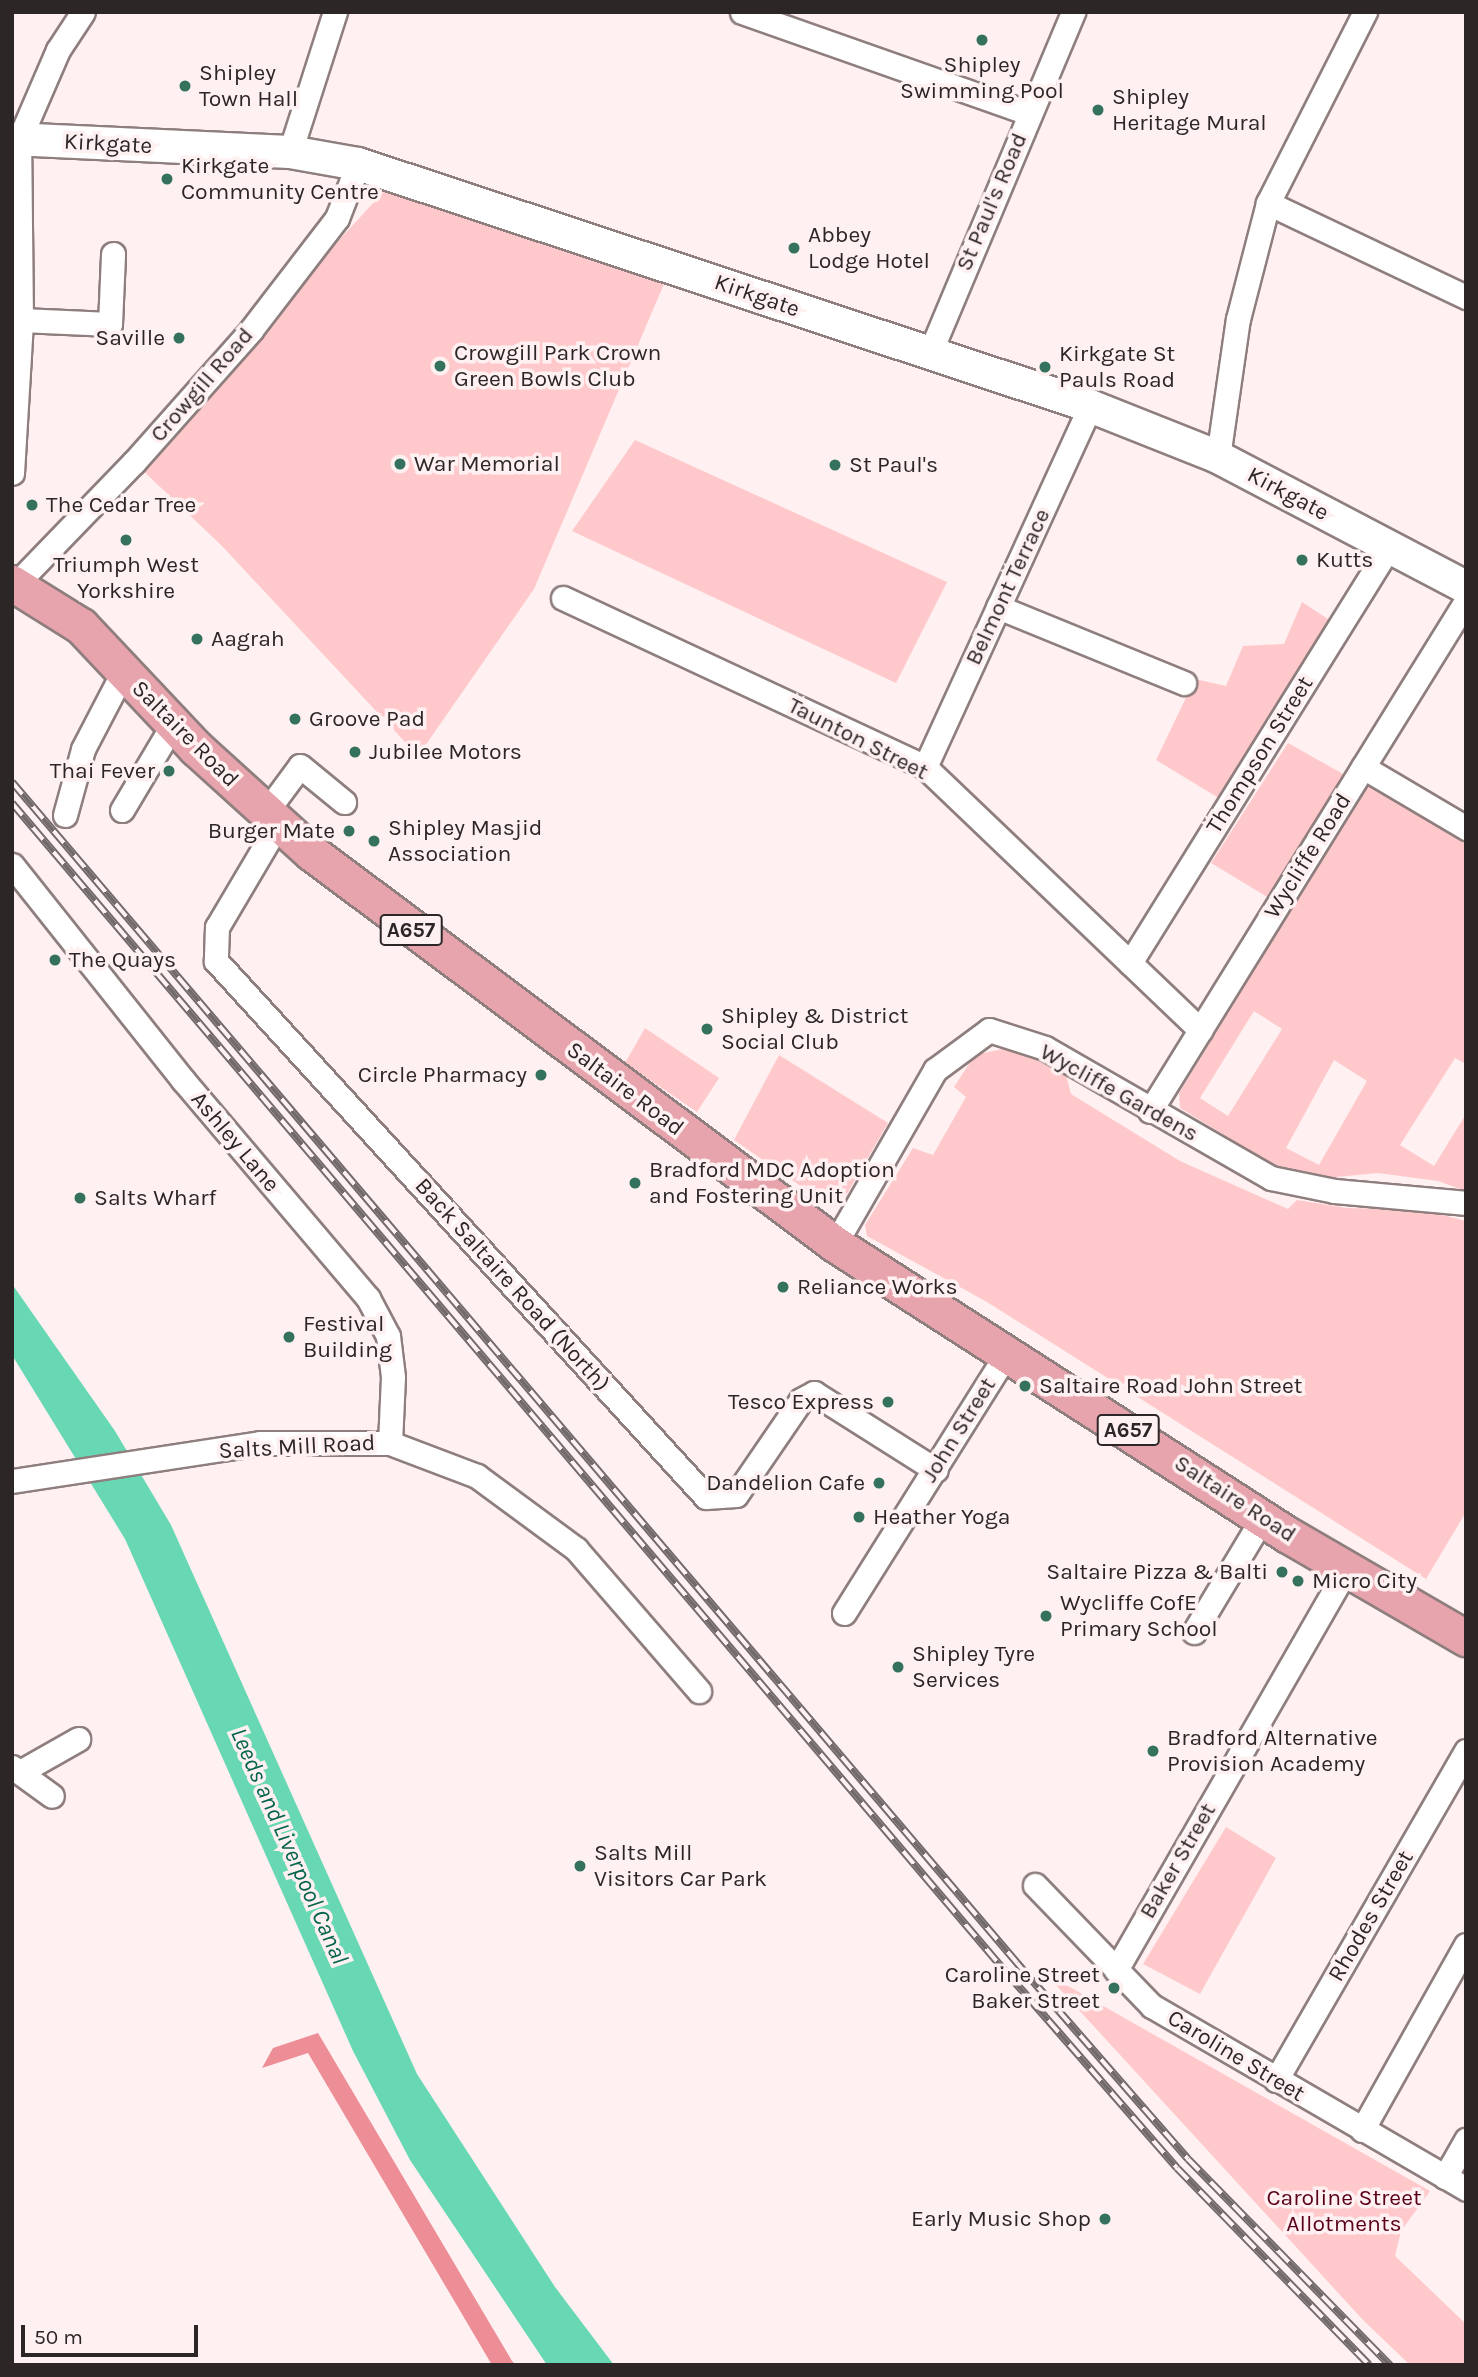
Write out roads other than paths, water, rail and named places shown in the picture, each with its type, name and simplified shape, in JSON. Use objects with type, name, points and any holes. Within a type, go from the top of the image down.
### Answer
[{"type":"main road","name":"Saltaire Road","points":[[14,583],[81,626],[173,724],[272,818],[402,923],[835,1244],[1346,1570],[1466,1638]]},
{"type":"street","points":[[12,473],[21,320],[15,139],[58,50],[83,12]]},
{"type":"street","points":[[290,152],[335,12]]},
{"type":"street","points":[[742,12],[1029,113]]},
{"type":"street","name":"St Paul's Road","points":[[929,355],[1073,12]]},
{"type":"street","points":[[1218,457],[1238,319],[1268,203],[1365,12]]},
{"type":"street","name":"Kirkgate","points":[[15,139],[290,152],[358,164],[929,355],[1090,406],[1218,457],[1466,587]]},
{"type":"street","name":"Crowgill Road","points":[[14,583],[134,462],[251,330],[337,218],[358,164]]},
{"type":"street","points":[[1268,203],[1466,297]]},
{"type":"street","points":[[21,320],[110,324],[113,254]]},
{"type":"street","name":"Belmont Terrace","points":[[925,767],[1090,406]]},
{"type":"street","name":"Thompson Street","points":[[1130,963],[1389,547]]},
{"type":"street","name":"Taunton Street","points":[[563,598],[925,767],[1200,1030]]},
{"type":"street","name":"Wycliffe Road","points":[[1150,1111],[1466,601]]},
{"type":"street","points":[[998,607],[1184,683]]},
{"type":"street","points":[[65,815],[83,749],[123,671]]},
{"type":"street","points":[[122,810],[173,724]]},
{"type":"street","points":[[272,818],[300,766],[344,802]]},
{"type":"street","points":[[1363,767],[1466,828]]},
{"type":"street","name":"Back Saltaire Road (North)","points":[[272,818],[217,927],[216,961],[706,1497],[736,1495],[801,1400],[814,1393],[936,1470]]},
{"type":"street","name":"Ashley Lane","points":[[12,865],[190,1089],[368,1298],[388,1336],[393,1377],[390,1443]]},
{"type":"street","name":"Wycliffe Gardens","points":[[835,1244],[935,1070],[989,1030],[1045,1048],[1150,1111],[1271,1178],[1335,1191],[1466,1203]]},
{"type":"street","name":"John Street","points":[[844,1613],[1007,1353]]},
{"type":"street","name":"Salts Mill Road","points":[[12,1481],[40,1480],[156,1456],[260,1443],[390,1443],[477,1476],[576,1549],[699,1691]]},
{"type":"street","points":[[1194,1632],[1263,1517]]},
{"type":"street","name":"Baker Street","points":[[1116,1970],[1346,1570]]},
{"type":"street","points":[[52,1796],[16,1769],[78,1739]]},
{"type":"street","name":"Rhodes Street","points":[[1276,2080],[1466,1751]]},
{"type":"street","name":"Caroline Street","points":[[1035,1885],[1152,2006],[1466,2189]]},
{"type":"street","points":[[1362,2130],[1466,1945]]},
{"type":"street","points":[[1445,2177],[1466,2140]]},
{"type":"water","name":"Leeds and Liverpool Canal","points":[[12,1284],[115,1431],[171,1525],[417,2074],[555,2287],[614,2365],[547,2365],[410,2160],[353,2051],[125,1539],[12,1355]]},
{"type":"railway","points":[[12,782],[1017,1963],[1188,2159],[1390,2365]]},
{"type":"railway","points":[[12,803],[1006,1972],[1177,2168],[1369,2365]]},
{"type":"place","name":"Shipley Swimming Pool","points":[[982,40]]},
{"type":"place","name":"Shipley Town Hall","points":[[185,86]]},
{"type":"place","name":"Shipley Heritage Mural","points":[[1098,110]]},
{"type":"place","name":"Kirkgate Community Centre","points":[[167,179]]},
{"type":"place","name":"Abbey Lodge Hotel","points":[[794,248]]},
{"type":"place","name":"Saville","points":[[179,338]]},
{"type":"place","name":"Crowgill Park Crown Green Bowls Club","points":[[440,366]]},
{"type":"place","name":"Kirkgate St Pauls Road","points":[[1045,367]]},
{"type":"place","name":"War Memorial","points":[[400,464]]},
{"type":"place","name":"St Paul's","points":[[835,465]]},
{"type":"place","name":"The Cedar Tree","points":[[32,505]]},
{"type":"place","name":"Triumph West Yorkshire","points":[[126,540]]},
{"type":"place","name":"Kutts","points":[[1302,560]]},
{"type":"place","name":"Aagrah","points":[[197,639]]},
{"type":"place","name":"Groove Pad","points":[[295,719]]},
{"type":"place","name":"Jubilee Motors","points":[[355,752]]},
{"type":"place","name":"Thai Fever","points":[[169,771]]},
{"type":"place","name":"Burger Mate","points":[[349,831]]},
{"type":"place","name":"Shipley Masjid Association","points":[[374,841]]},
{"type":"place","name":"The Quays","points":[[55,960]]},
{"type":"place","name":"Shipley & District Social Club","points":[[707,1029]]},
{"type":"place","name":"Circle Pharmacy","points":[[541,1075]]},
{"type":"place","name":"Bradford MDC Adoption and Fostering Unit","points":[[635,1183]]},
{"type":"place","name":"Salts Wharf","points":[[80,1198]]},
{"type":"place","name":"Reliance Works","points":[[783,1287]]},
{"type":"place","name":"Festival Building","points":[[289,1337]]},
{"type":"place","name":"Saltaire Road John Street","points":[[1025,1386]]},
{"type":"place","name":"Tesco Express","points":[[888,1402]]},
{"type":"place","name":"Dandelion Cafe","points":[[879,1483]]},
{"type":"place","name":"Heather Yoga","points":[[859,1517]]},
{"type":"place","name":"Saltaire Pizza & Balti","points":[[1282,1572]]},
{"type":"place","name":"Micro City","points":[[1298,1581]]},
{"type":"place","name":"Wycliffe CofE Primary School","points":[[1046,1616]]},
{"type":"place","name":"Shipley Tyre Services","points":[[898,1667]]},
{"type":"place","name":"Bradford Alternative Provision Academy","points":[[1153,1751]]},
{"type":"place","name":"Salts Mill Visitors Car Park","points":[[580,1866]]},
{"type":"place","name":"Caroline Street Baker Street","points":[[1114,1988]]},
{"type":"place","name":"Early Music Shop","points":[[1105,2219]]},
{"type":"park label","name":"Caroline Street Allotments","points":[[1344,2211]]}]
